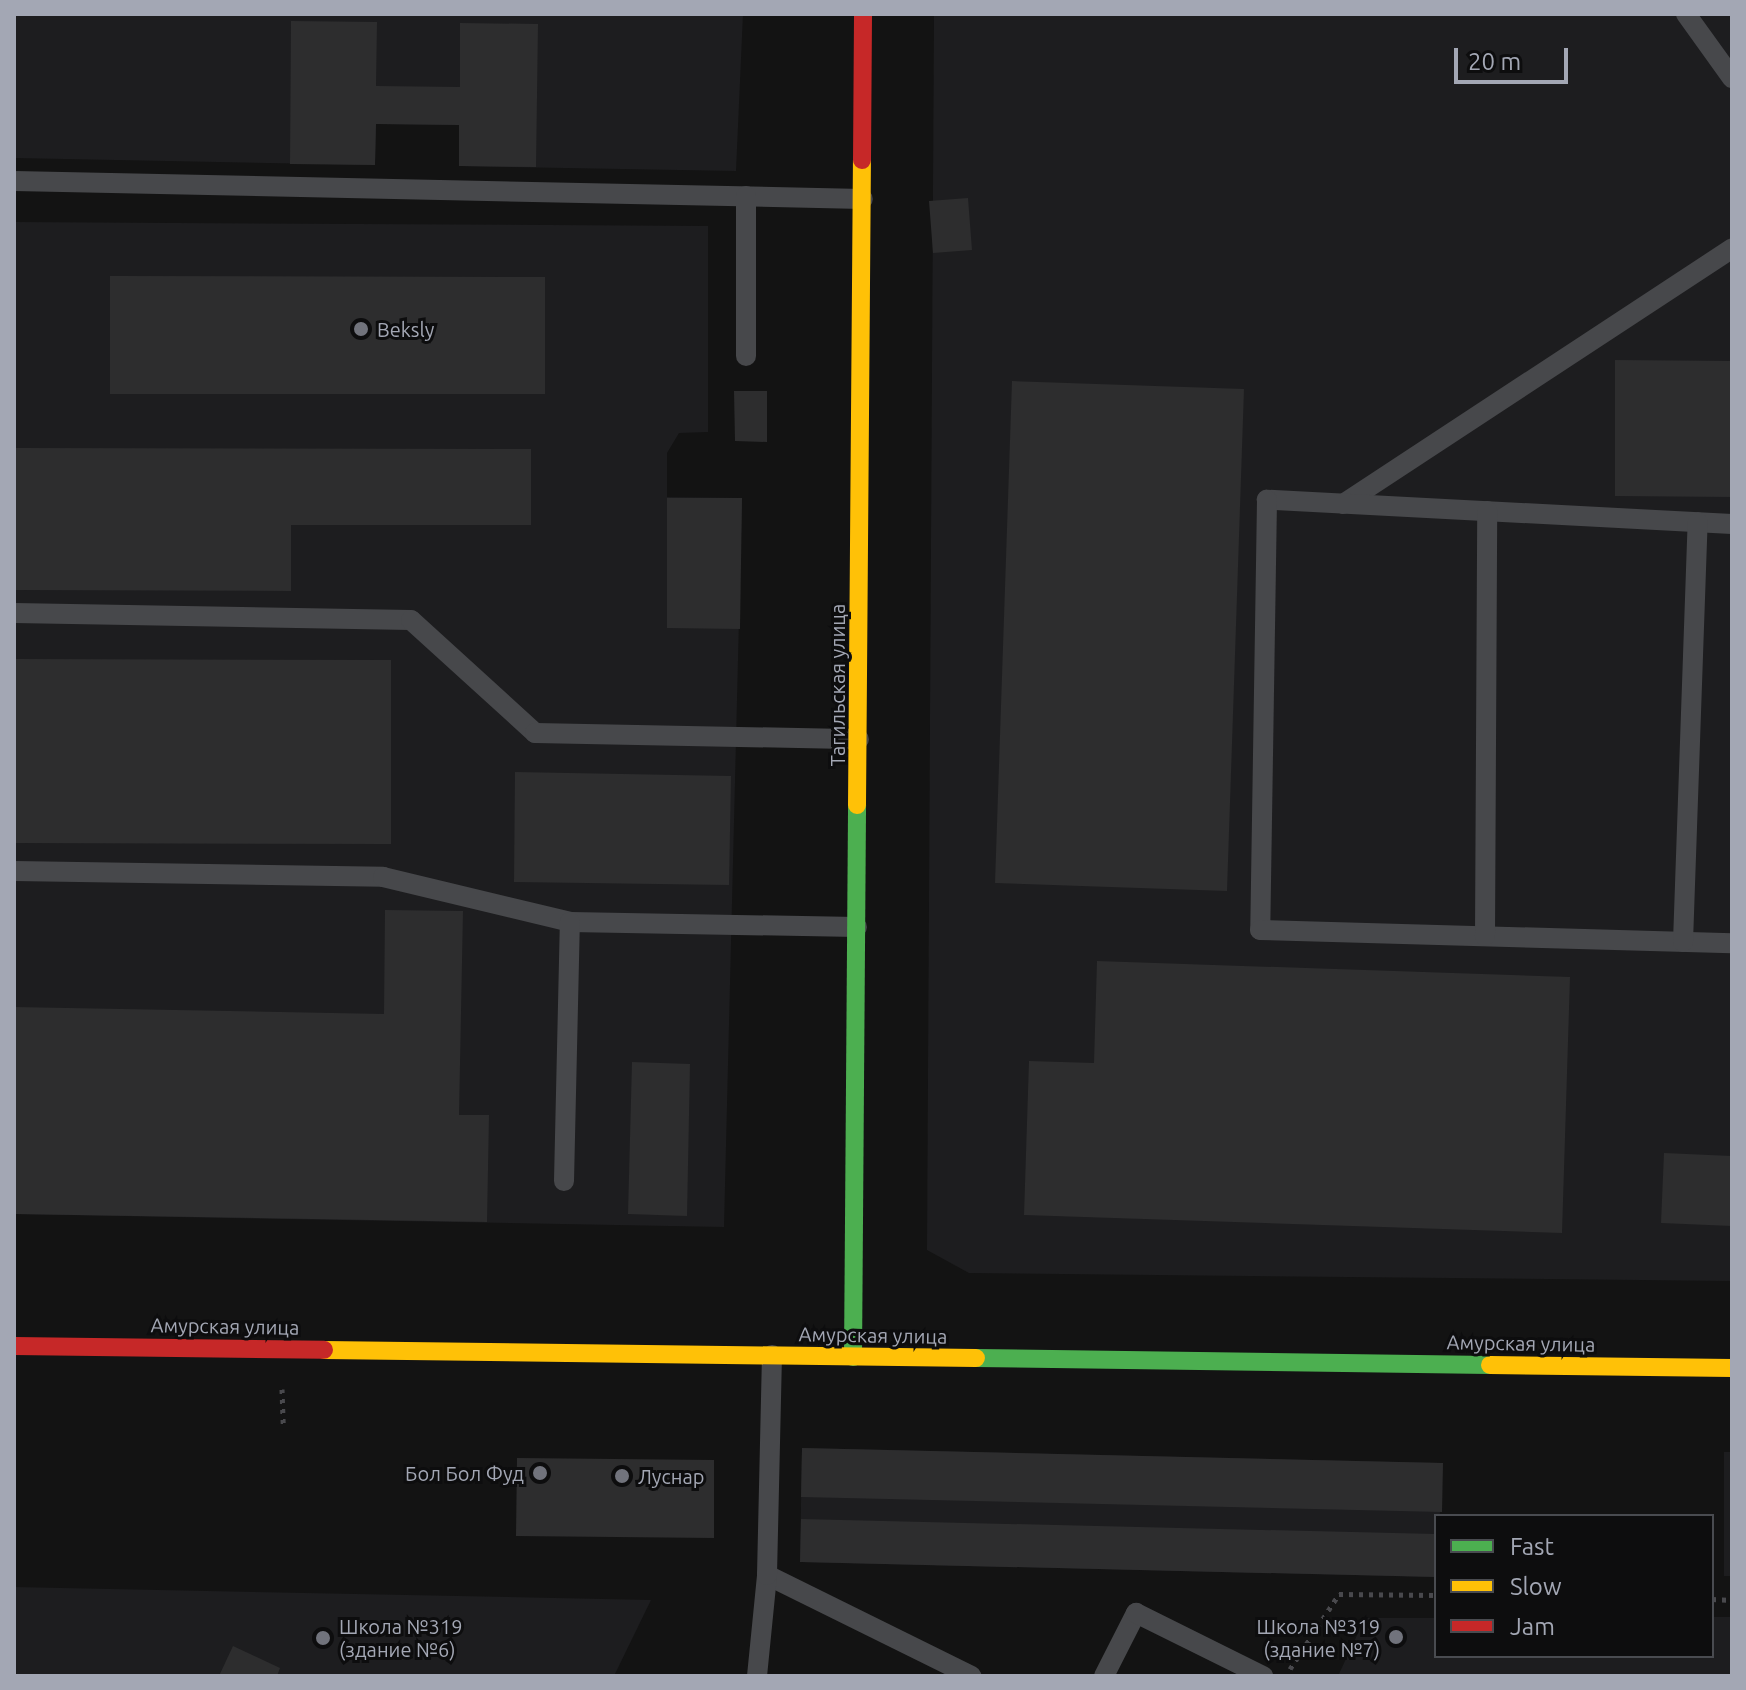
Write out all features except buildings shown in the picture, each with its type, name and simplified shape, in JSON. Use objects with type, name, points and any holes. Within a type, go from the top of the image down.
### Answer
[{"type":"street","name":"Тагильская улица","points":[[853,1357],[863,14]]},
{"type":"street","name":"Амурская улица","points":[[14,1346],[1732,1368]]},
{"type":"lane","points":[[1686,14],[1732,78]]},
{"type":"lane","points":[[14,181],[863,199]]},
{"type":"lane","points":[[746,196],[746,356]]},
{"type":"lane","points":[[1343,504],[1732,248]]},
{"type":"lane","points":[[1732,524],[1267,500],[1260,930],[1732,943]]},
{"type":"lane","points":[[1485,936],[1487,511]]},
{"type":"lane","points":[[1683,942],[1698,522]]},
{"type":"lane","points":[[14,613],[411,620],[535,733],[859,739]]},
{"type":"lane","points":[[14,871],[383,877],[570,922],[857,927]]},
{"type":"lane","points":[[564,1181],[570,922]]},
{"type":"lane","points":[[757,1676],[767,1575],[772,1355]]},
{"type":"lane","points":[[767,1575],[971,1676]]},
{"type":"lane","points":[[1104,1676],[1136,1613],[1263,1676]]},
{"type":"path","points":[[282,1386],[283,1425]]},
{"type":"path","points":[[1285,1676],[1339,1594],[1434,1595]]},
{"type":"shaded area","points":[[14,14],[743,14],[736,171],[459,166],[459,125],[376,124],[375,165],[14,158]]},
{"type":"shaded area","points":[[934,14],[1732,14],[1732,1281],[969,1273],[927,1250]]},
{"type":"shaded area","points":[[14,222],[708,226],[708,432],[679,433],[667,453],[667,497],[742,498],[724,1227],[14,1214]]},
{"type":"shaded area","points":[[802,1448],[1443,1463],[1440,1514],[1434,1514],[1434,1577],[800,1562]]},
{"type":"shaded area","points":[[1724,1452],[1732,1452],[1732,1576],[1724,1576]]},
{"type":"shaded area","name":"Школа №319 (здание №6)","points":[[14,1587],[651,1600],[614,1676],[14,1676]]},
{"type":"shaded area","name":"Школа №319 (здание №7)","points":[[1714,1617],[1732,1617],[1732,1676],[1338,1676],[1365,1618],[1434,1618],[1434,1658],[1714,1658]]},
{"type":"traffic: fast","points":[[853,1357],[857,805]]},
{"type":"traffic: fast","points":[[976,1358],[1490,1365]]},
{"type":"traffic: slow","points":[[857,805],[862,160]]},
{"type":"traffic: slow","points":[[324,1350],[976,1358]]},
{"type":"traffic: slow","points":[[1490,1365],[1732,1368]]},
{"type":"traffic: jam","points":[[862,160],[863,14]]},
{"type":"traffic: jam","points":[[14,1346],[324,1350]]},
{"type":"place","name":"Beksly","points":[[361,329]]},
{"type":"place","name":"Бол Бол Фуд","points":[[540,1473]]},
{"type":"place","name":"Луснар","points":[[622,1476]]},
{"type":"place","name":"Школа №319 (здание №7)","points":[[1396,1637]]},
{"type":"place","name":"Школа №319 (здание №6)","points":[[323,1638]]}]
